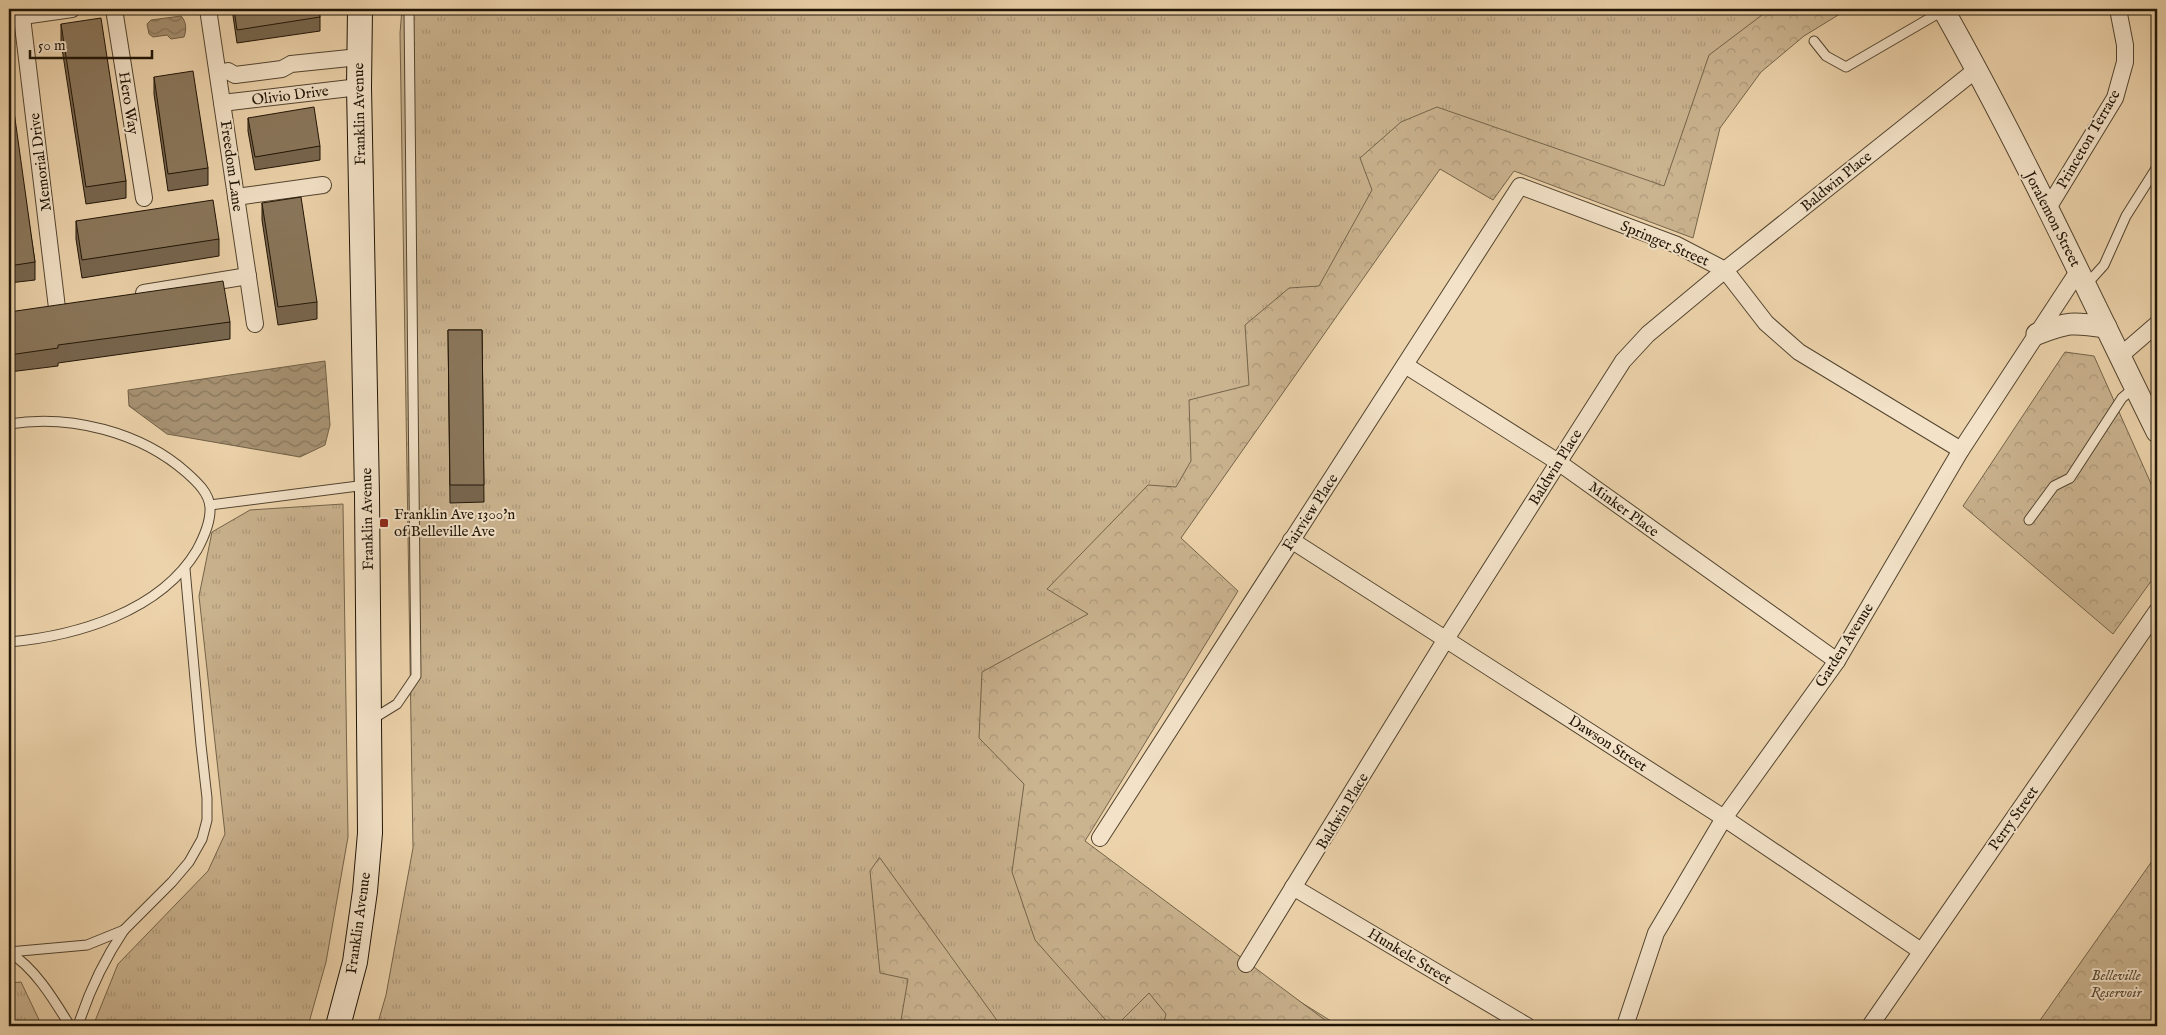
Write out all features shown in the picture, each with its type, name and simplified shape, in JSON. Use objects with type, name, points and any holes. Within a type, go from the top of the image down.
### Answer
[{"type":"main road","name":"Franklin Avenue","points":[[338,1026],[355,962],[370,833],[366,485],[358,87],[360,9]]},
{"type":"street","points":[[17,14],[72,9]]},
{"type":"street","name":"Hero Way","points":[[114,9],[144,198]]},
{"type":"street","name":"Freedom Lane","points":[[208,9],[223,72],[222,104],[255,324]]},
{"type":"street","name":"Joralemon Street","points":[[1944,9],[2048,208],[2157,432]]},
{"type":"street","name":"Princeton Terrace","points":[[2048,208],[2115,98],[2120,84],[2125,62],[2126,45],[2118,9]]},
{"type":"street","name":"Memorial Drive","points":[[17,14],[57,308]]},
{"type":"street","name":"Olivio Drive","points":[[223,72],[234,75],[282,69],[290,64],[358,57]]},
{"type":"street","name":"Baldwin Place","points":[[1246,964],[1293,887],[1314,858],[1446,639],[1623,361],[1636,346],[1725,270],[1977,69]]},
{"type":"street","name":"Olivio Drive","points":[[222,104],[358,87]]},
{"type":"street","points":[[236,197],[323,184]]},
{"type":"street","name":"Springer Street","points":[[1520,186],[1677,245],[1725,270],[1766,323],[1799,352],[1961,450]]},
{"type":"street","name":"Fairview Place","points":[[1100,838],[1520,186]]},
{"type":"street","points":[[124,296],[248,276]]},
{"type":"street","name":"Garden Avenue","points":[[1625,1026],[1656,933],[1724,818],[1837,661],[1961,450],[2036,334],[2082,278]]},
{"type":"street","points":[[38,310],[76,305]]},
{"type":"street","points":[[2036,334],[2062,324],[2080,322],[2106,326]]},
{"type":"street","points":[[2120,356],[2157,324]]},
{"type":"street","name":"Minker Place","points":[[1405,365],[1558,462],[1837,661]]},
{"type":"street","name":"Dawson Street","points":[[1291,540],[1724,818],[1921,951]]},
{"type":"street","name":"Perry Street","points":[[1870,1026],[2157,611]]},
{"type":"street","name":"Hunkele Street","points":[[1293,887],[1527,1026]]},
{"type":"lane","points":[[369,722],[397,704],[416,676],[409,9]]},
{"type":"lane","points":[[1814,42],[1826,56],[1846,67],[1944,9]]},
{"type":"lane","points":[[2082,278],[2104,264],[2126,216],[2157,167]]},
{"type":"lane","points":[[2029,520],[2054,486],[2070,478],[2122,398],[2135,388]]},
{"type":"lane","points":[[9,424],[68,423],[125,436],[148,446],[179,466],[200,485],[210,505],[210,516],[201,542],[185,569],[140,604],[69,632],[33,640],[9,642]]},
{"type":"lane","points":[[210,505],[366,485]]},
{"type":"lane","points":[[78,1026],[105,959],[124,930],[172,882],[189,862],[202,839],[207,820],[207,798],[185,569]]},
{"type":"lane","points":[[9,952],[87,945],[124,930]]},
{"type":"lane","points":[[9,952],[21,959],[32,972],[70,1026]]},
{"type":"green space","points":[[402,9],[1820,9],[1732,69],[1676,228],[1513,163],[1431,154],[1157,558],[1063,854],[1339,1026],[377,1026],[386,995],[413,848],[400,33]]},
{"type":"green space","points":[[1770,9],[1848,9],[1804,36],[1761,72],[1720,128],[1693,238],[1514,171],[1493,200],[1440,169],[1181,538],[1238,591],[1085,841],[1333,1026],[1163,1026],[1166,1014],[1149,993],[1116,1026],[1111,1026],[1035,940],[1012,872],[1024,784],[979,738],[982,672],[1088,614],[1047,589],[1148,485],[1176,487],[1191,461],[1189,400],[1249,385],[1245,325],[1289,288],[1319,286],[1372,190],[1360,158],[1401,122],[1437,107],[1664,186],[1709,55]]},
{"type":"green space","points":[[2065,352],[2094,356],[2157,497],[2157,573],[2113,634],[1963,506]]},
{"type":"green space","points":[[343,504],[348,837],[326,962],[308,1026],[93,1026],[118,964],[208,871],[225,834],[199,596],[212,532],[250,510]]},
{"type":"green space","name":"Belleville Reservoir","points":[[2157,854],[2157,1026],[2036,1026]]},
{"type":"green space","points":[[879,858],[1001,1026],[900,1026],[908,979],[880,973],[870,871]]},
{"type":"green space","points":[[21,982],[42,1026],[9,1026],[9,983]]},
{"type":"water","points":[[181,16],[186,25],[184,37],[171,39],[167,35],[153,37],[149,34],[147,24],[151,20]]},
{"type":"water","points":[[325,361],[330,425],[325,445],[300,457],[167,434],[129,406],[128,390]]},
{"type":"building","points":[[234,9],[319,9],[320,17],[237,30]]},
{"type":"building","points":[[101,18],[126,181],[86,187],[61,24]]},
{"type":"building","points":[[193,71],[208,168],[168,174],[154,77]]},
{"type":"building","points":[[11,90],[35,262],[9,266],[9,91]]},
{"type":"building","points":[[314,107],[320,146],[255,157],[248,118]]},
{"type":"building","points":[[301,197],[317,302],[278,307],[262,203]]},
{"type":"building","points":[[213,200],[219,239],[82,260],[76,221]]},
{"type":"building","points":[[223,281],[230,322],[58,345],[58,348],[9,355],[9,312]]},
{"type":"building","points":[[448,330],[482,330],[484,485],[450,485]]},
{"type":"place","name":"Franklin Ave 1300'n of Belleville Ave","points":[[384,523]]}]
